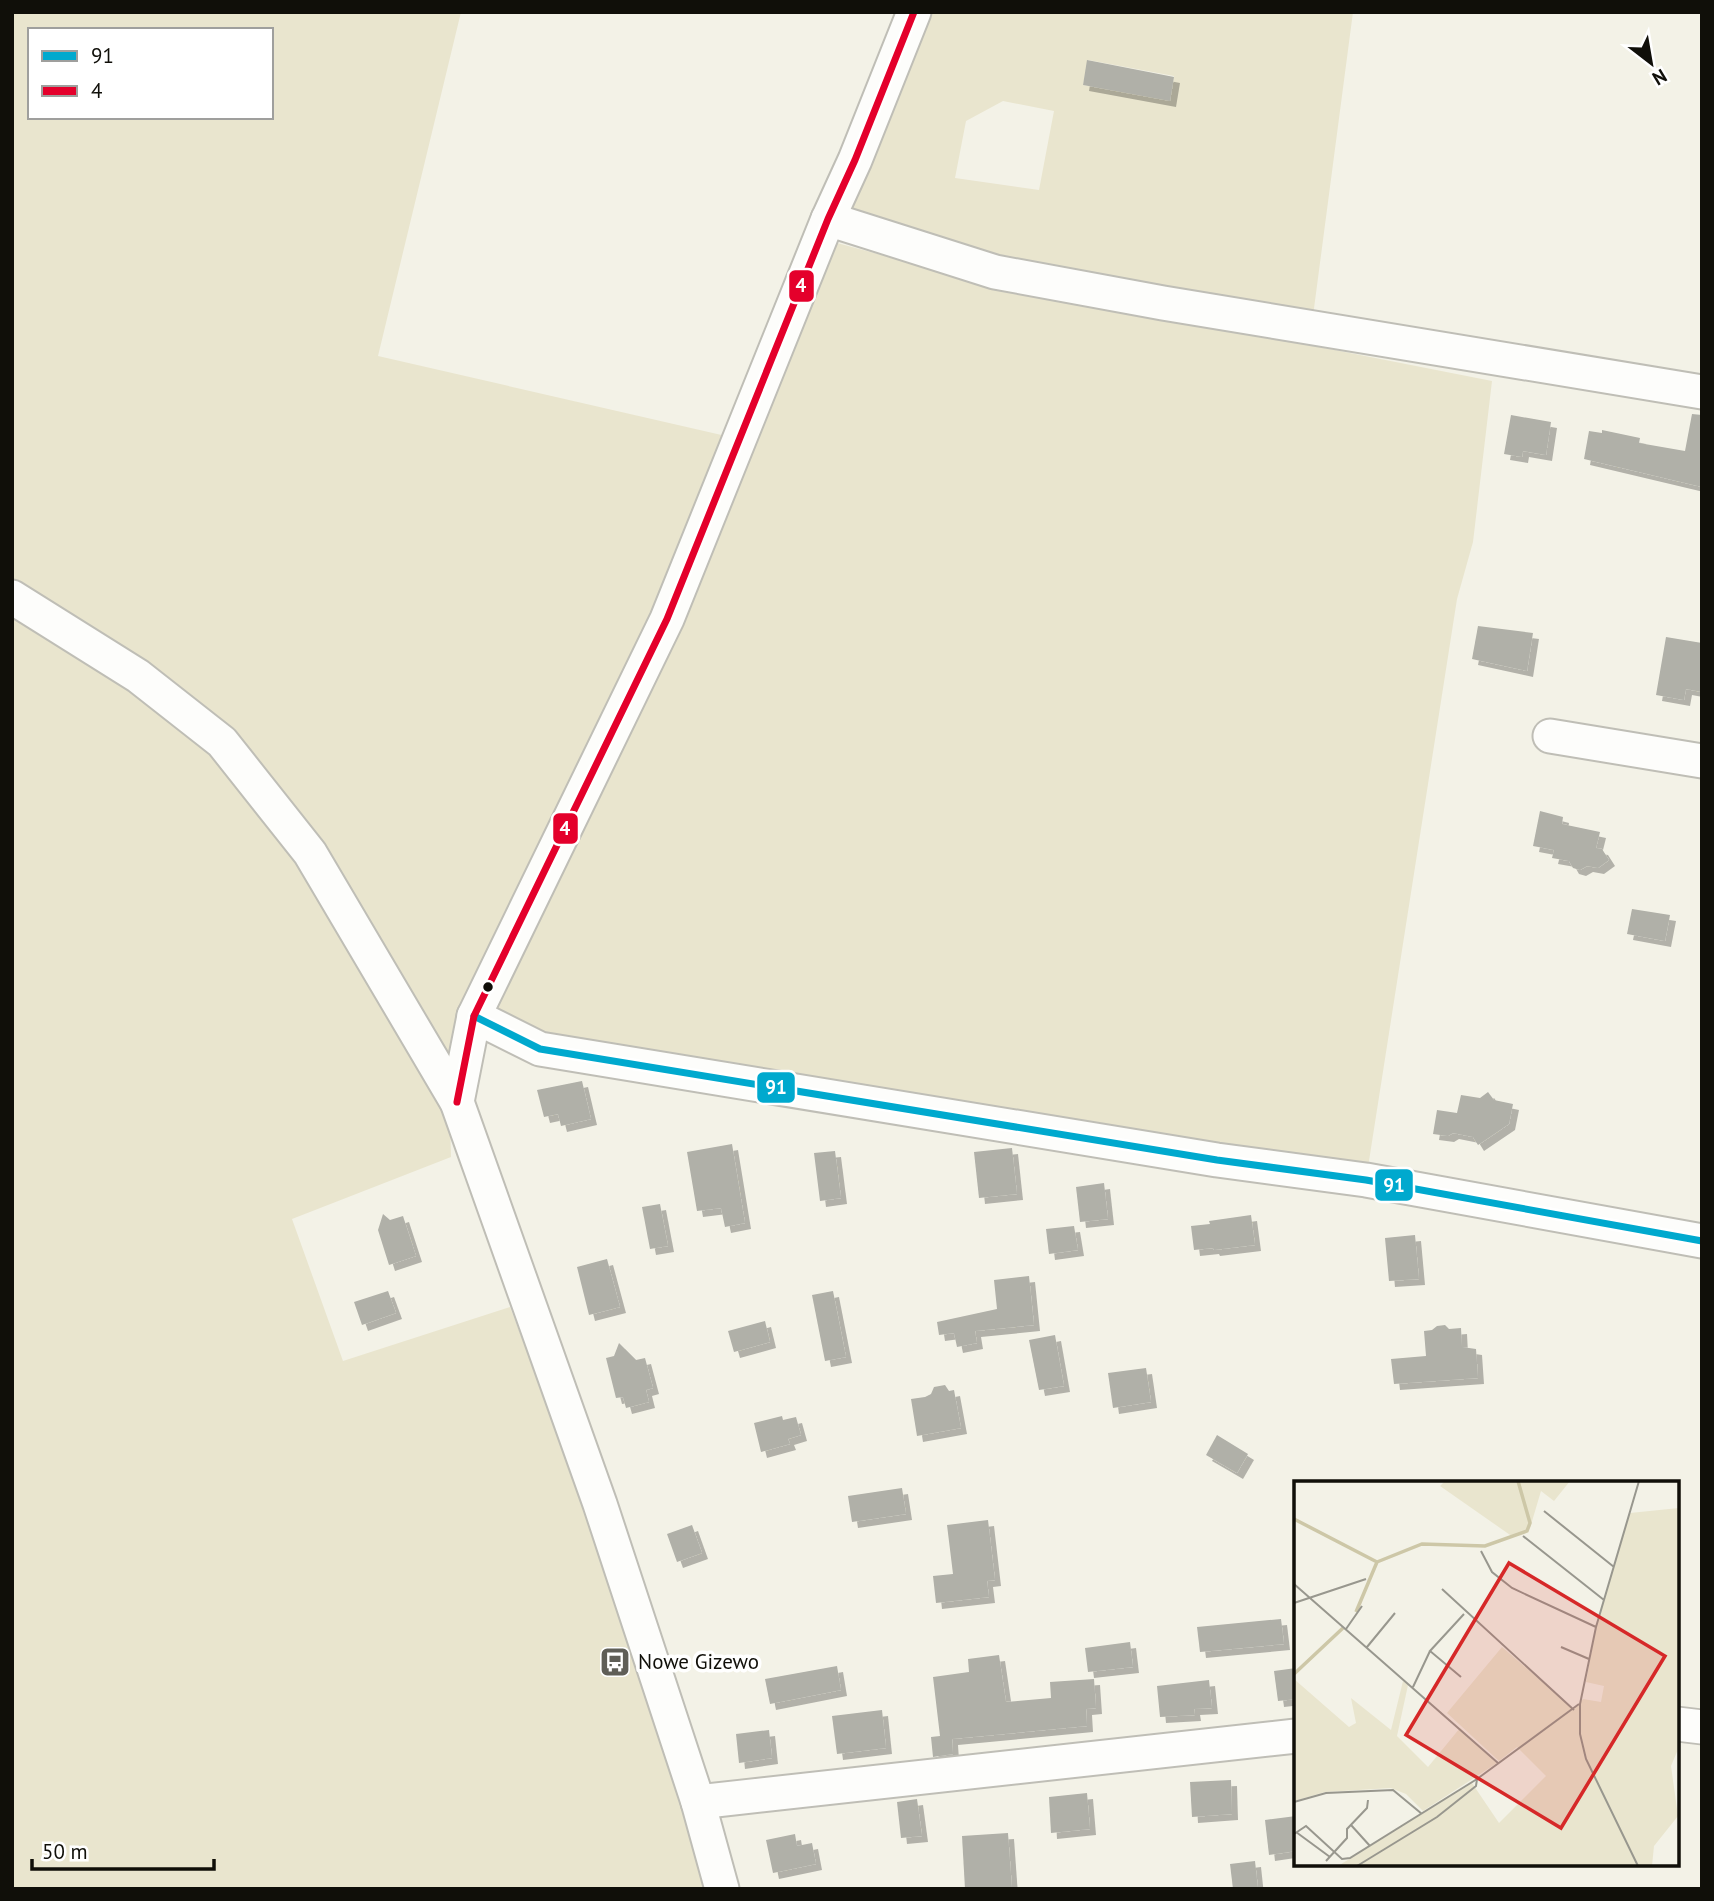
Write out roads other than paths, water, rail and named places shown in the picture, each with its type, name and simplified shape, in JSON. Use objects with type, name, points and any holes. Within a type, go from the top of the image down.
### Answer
[{"type":"street","points":[[457,1102],[474,1016],[667,619],[914,12]]},
{"type":"street","points":[[828,219],[995,272],[1163,303],[1702,392]]},
{"type":"street","points":[[12,597],[138,676],[222,742],[310,853],[457,1102],[600,1504],[698,1802],[722,1889]]},
{"type":"street","points":[[1550,736],[1702,761]]},
{"type":"street","points":[[474,1016],[541,1049],[1204,1158],[1366,1180],[1702,1241]]},
{"type":"street","points":[[1679,1724],[1702,1727]]},
{"type":"street","points":[[698,1802],[1294,1736]]},
{"type":"place","name":"Nowe Gizewo","points":[[615,1662]]}]
